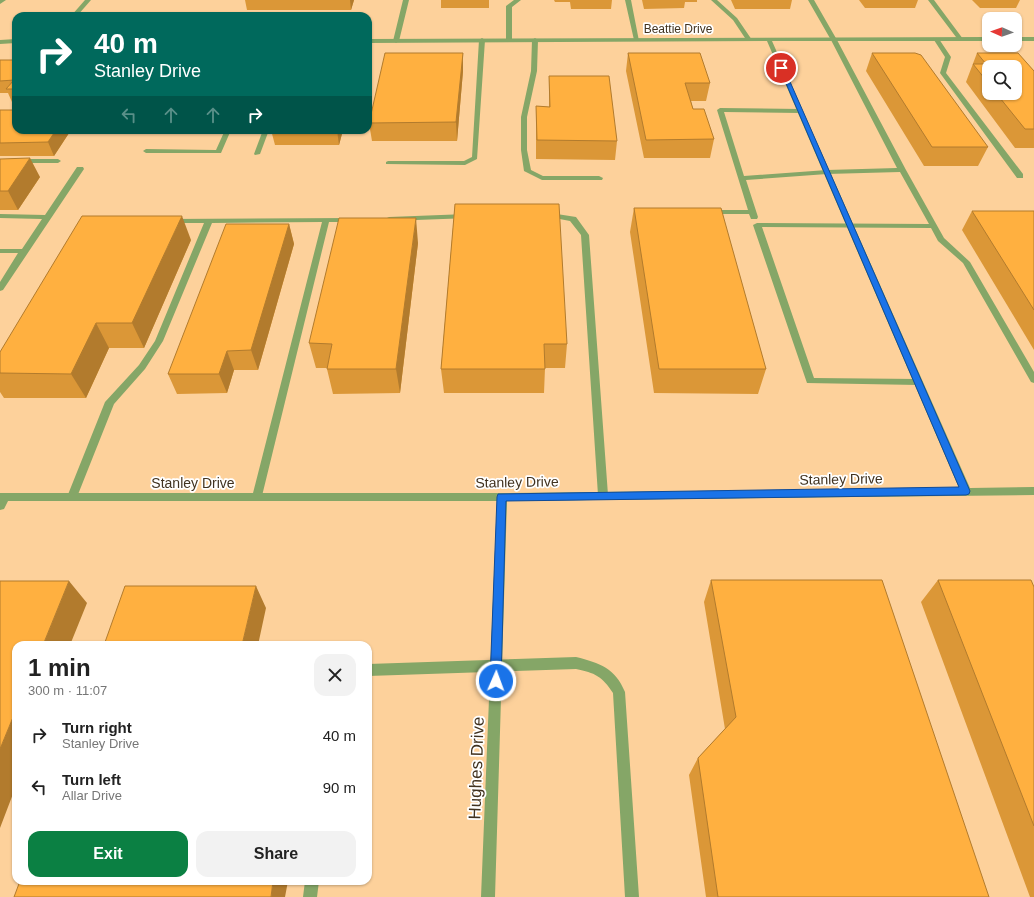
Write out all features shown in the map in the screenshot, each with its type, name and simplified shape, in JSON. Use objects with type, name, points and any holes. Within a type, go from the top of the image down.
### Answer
[{"type":"street","points":[[78,12],[88,0]]},
{"type":"street","points":[[396,41],[406,0]]},
{"type":"street","points":[[510,40],[509,6],[518,0]]},
{"type":"street","points":[[628,0],[637,40]]},
{"type":"street","points":[[714,0],[735,18],[749,40]]},
{"type":"street","points":[[811,0],[941,240],[966,262],[1034,380]]},
{"type":"street","points":[[931,0],[961,40]]},
{"type":"street","name":"Beattie Drive","points":[[372,41],[982,39]]},
{"type":"street","points":[[1022,39],[1033,40]]},
{"type":"street","points":[[388,163],[465,163],[475,158],[477,104],[482,40]]},
{"type":"street","points":[[535,40],[534,71],[524,116],[524,150],[528,171],[542,178],[599,178]]},
{"type":"street","points":[[769,40],[966,491]]},
{"type":"street","points":[[937,40],[948,57],[944,73],[1020,176]]},
{"type":"street","points":[[0,42],[12,41]]},
{"type":"street","points":[[800,111],[720,110],[752,212],[810,381],[918,382]]},
{"type":"street","points":[[146,151],[219,152],[226,134]]},
{"type":"street","points":[[257,154],[264,134]]},
{"type":"street","points":[[0,161],[58,161]]},
{"type":"street","points":[[0,288],[80,169]]},
{"type":"street","points":[[742,178],[827,172],[902,170]]},
{"type":"street","points":[[698,213],[752,212]]},
{"type":"street","points":[[536,214],[552,214],[573,219],[585,235],[602,495]]},
{"type":"street","points":[[0,216],[47,217]]},
{"type":"street","points":[[380,219],[474,216]]},
{"type":"street","points":[[257,497],[326,220]]},
{"type":"street","points":[[163,221],[357,220]]},
{"type":"street","points":[[72,497],[110,402],[142,367],[159,341],[209,221]]},
{"type":"street","points":[[757,225],[934,226]]},
{"type":"street","points":[[0,251],[24,251]]},
{"type":"street","name":"Stanley Drive","points":[[2,500],[72,497],[502,497],[1034,491]]},
{"type":"street","name":"Hughes Drive","points":[[488,897],[502,497]]},
{"type":"street","points":[[372,670],[576,663],[596,667],[609,675],[619,692],[632,897]]},
{"type":"street","points":[[310,897],[312,885]]},
{"type":"shaded area","points":[[0,0],[1034,0],[1034,897],[0,897]]},
{"type":"building","points":[[385,53],[463,53],[456,122],[372,123],[372,110]]},
{"type":"building","points":[[628,53],[700,53],[710,83],[685,83],[693,109],[704,109],[714,139],[646,140]]},
{"type":"building","points":[[872,53],[915,53],[921,55],[988,147],[932,147]]},
{"type":"building","points":[[977,53],[1018,53],[1034,71],[1034,129],[1025,129],[1002,100],[1022,100],[1022,60],[983,60]]},
{"type":"building","points":[[0,60],[12,60],[12,80],[0,81]]},
{"type":"building","points":[[973,64],[982,64],[982,75]]},
{"type":"building","points":[[549,76],[609,76],[617,141],[537,140],[536,106],[550,107]]},
{"type":"building","points":[[12,82],[12,89],[6,89]]},
{"type":"building","points":[[0,110],[12,110],[12,134],[53,134],[48,142],[0,143]]},
{"type":"building","points":[[30,158],[8,191],[0,191],[0,159]]},
{"type":"building","points":[[455,204],[559,204],[567,344],[544,344],[545,369],[441,369]]},
{"type":"building","points":[[634,208],[721,208],[766,369],[659,369]]},
{"type":"building","points":[[972,211],[1034,211],[1034,310]]},
{"type":"building","points":[[82,216],[182,216],[132,323],[96,323],[71,374],[0,373],[0,352]]},
{"type":"building","points":[[339,218],[416,218],[396,369],[327,369],[332,344],[309,343]]},
{"type":"building","points":[[226,224],[289,224],[251,350],[227,351],[219,374],[168,374]]},
{"type":"building","points":[[711,580],[882,580],[989,897],[718,897],[698,758],[736,717]]},
{"type":"building","points":[[938,580],[1031,580],[1034,587],[1034,826]]},
{"type":"building","points":[[0,581],[69,581],[45,641],[12,641],[12,720],[0,749]]},
{"type":"building","points":[[125,586],[256,586],[243,641],[105,641]]},
{"type":"building","points":[[18,885],[272,885],[271,897],[14,897]]},
{"type":"route","points":[[496,681],[502,497],[966,491],[781,68]]}]
